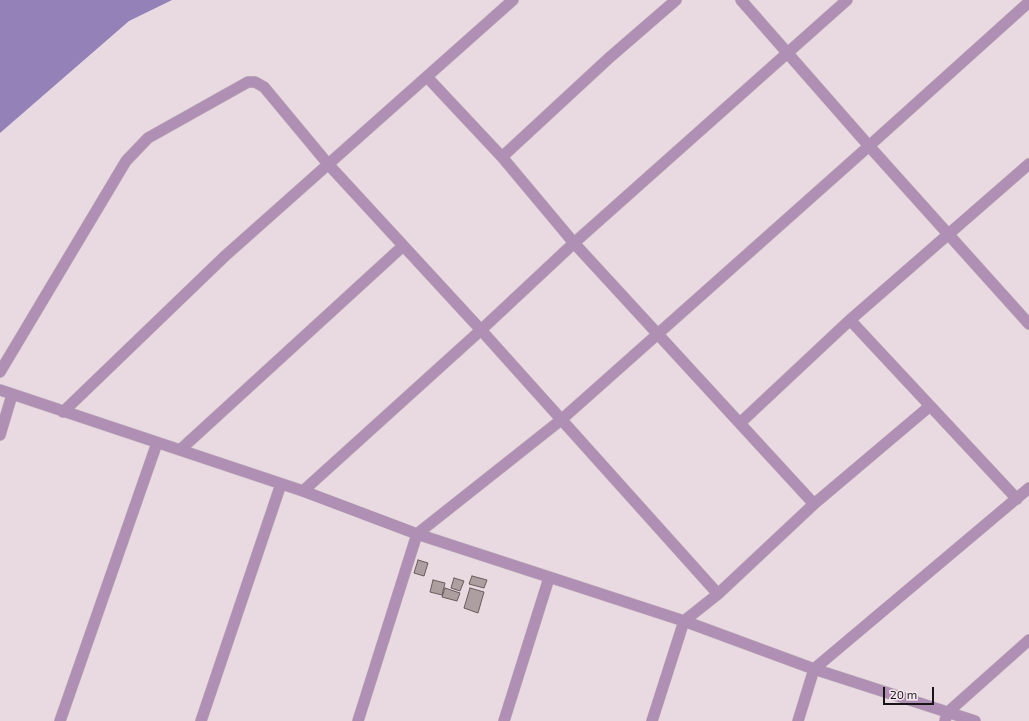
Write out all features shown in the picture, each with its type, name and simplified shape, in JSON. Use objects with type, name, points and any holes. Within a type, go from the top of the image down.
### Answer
[{"type":"street","points":[[63,412],[226,256],[513,0]]},
{"type":"street","points":[[502,157],[609,58],[676,0]]},
{"type":"street","points":[[742,0],[870,146],[1028,319]]},
{"type":"street","points":[[303,491],[481,330],[574,243],[847,0]]},
{"type":"street","points":[[358,721],[417,534],[561,420],[870,146],[1029,2]]},
{"type":"street","points":[[427,77],[502,157],[574,243],[814,504]]},
{"type":"street","points":[[0,372],[126,161],[148,138],[248,82],[255,82],[264,88],[328,164],[481,330],[718,594]]},
{"type":"street","points":[[740,423],[850,320],[948,233],[1029,164]]},
{"type":"street","points":[[180,450],[402,246]]},
{"type":"street","points":[[850,320],[1017,499]]},
{"type":"street","points":[[0,390],[303,491],[417,534],[684,621],[814,670],[946,717],[975,721]]},
{"type":"street","points":[[0,435],[12,395]]},
{"type":"street","points":[[652,721],[684,621],[718,594],[814,504],[930,406]]},
{"type":"street","points":[[60,721],[157,443]]},
{"type":"street","points":[[201,721],[281,484]]},
{"type":"street","points":[[798,721],[814,670],[1029,488]]},
{"type":"street","points":[[504,721],[549,578]]},
{"type":"street","points":[[946,717],[1029,640]]},
{"type":"shaded area","points":[[0,0],[172,0],[129,21],[0,133]]},
{"type":"building","points":[[418,560],[428,563],[424,576],[414,573]]},
{"type":"building","points":[[472,576],[487,580],[484,588],[469,584]]},
{"type":"building","points":[[454,578],[464,581],[460,591],[451,588]]},
{"type":"building","points":[[433,580],[445,583],[442,595],[430,592]]},
{"type":"building","points":[[445,588],[460,593],[457,601],[442,597]]},
{"type":"building","points":[[470,588],[484,592],[478,613],[464,608]]}]
